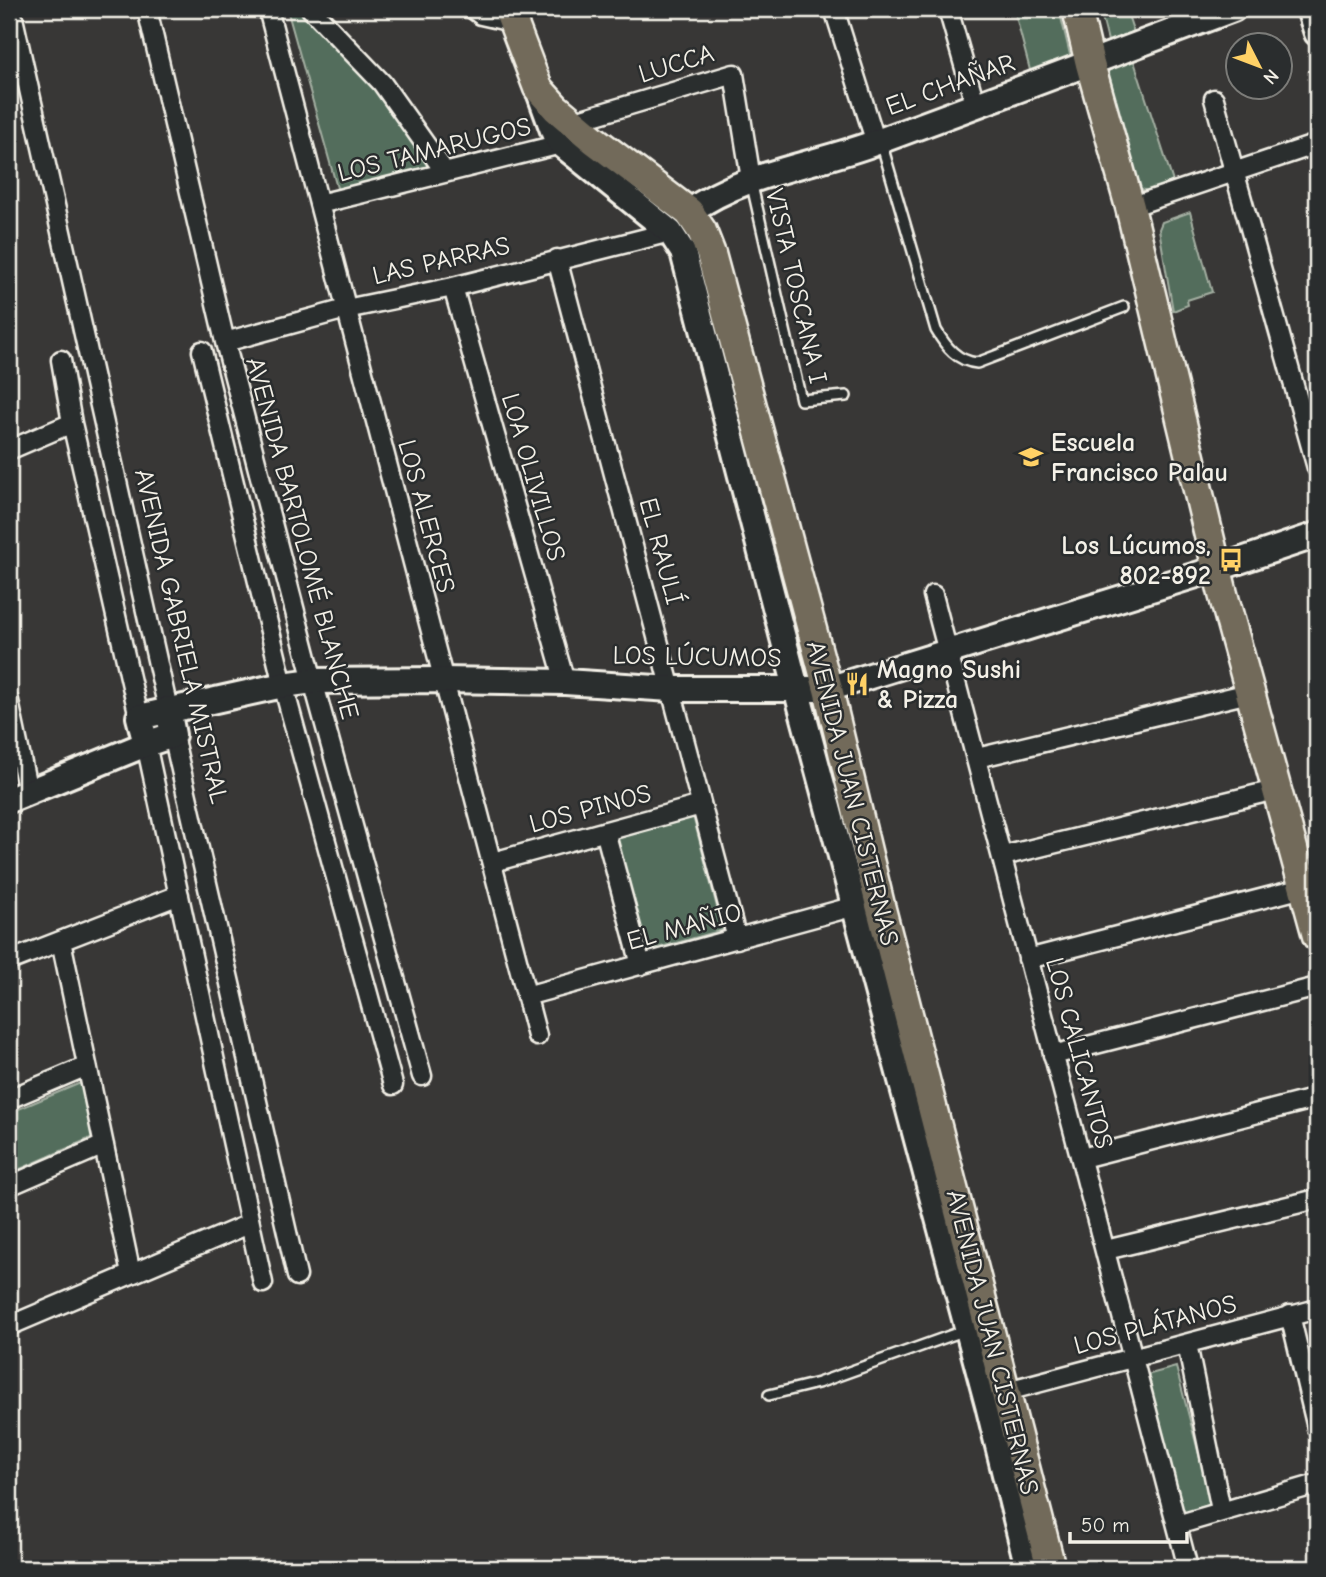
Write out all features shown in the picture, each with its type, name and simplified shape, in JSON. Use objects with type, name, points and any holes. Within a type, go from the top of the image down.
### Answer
[{"type":"main road","points":[[1077,9],[1130,206],[1216,568],[1317,936]]},
{"type":"main road","name":"AVENIDA JUAN CISTERNAS","points":[[510,15],[538,88],[566,133],[679,222],[702,231],[711,254],[828,689],[880,905],[1051,1568]]},
{"type":"street","name":"AVENIDA GABRIELA MISTRAL","points":[[12,9],[167,709],[297,1276]]},
{"type":"street","name":"AVENIDA BARTOLOMÉ BLANCHE","points":[[147,9],[225,342],[313,681],[422,1076]]},
{"type":"street","name":"LOS ALERCES","points":[[268,9],[537,1036]]},
{"type":"street","points":[[311,9],[382,83],[445,172]]},
{"type":"street","points":[[473,9],[481,15],[510,15]]},
{"type":"street","points":[[834,9],[878,141]]},
{"type":"street","points":[[948,9],[976,107]]},
{"type":"street","name":"EL CHAÑAR","points":[[679,222],[708,198],[751,179],[878,141],[976,107],[1233,9]]},
{"type":"street","points":[[1309,9],[1317,33]]},
{"type":"street","name":"LUCCA","points":[[566,133],[734,74],[751,179]]},
{"type":"street","points":[[1214,99],[1317,468]]},
{"type":"street","name":"LOS TAMARUGOS","points":[[318,204],[445,172],[566,133]]},
{"type":"street","points":[[1130,206],[1317,144]]},
{"type":"street","name":"LAS PARRAS","points":[[225,342],[346,309],[453,287],[558,259],[679,222]]},
{"type":"street","name":"AVENIDA JUAN CISTERNAS","points":[[679,222],[683,252],[796,688],[968,1329],[1028,1568]]},
{"type":"street","name":"EL RAULÍ","points":[[558,259],[737,939]]},
{"type":"street","name":"LOA OLIVILLOS","points":[[453,287],[565,682]]},
{"type":"street","name":"AVENIDA BARTOLOMÉ BLANCHE","points":[[202,351],[283,685],[393,1085]]},
{"type":"street","points":[[61,360],[72,423],[146,744],[263,1283]]},
{"type":"street","points":[[9,450],[72,423]]},
{"type":"street","name":"LOS LÚCUMOS","points":[[139,717],[167,709],[313,681],[442,680],[565,682],[671,689],[828,689],[1317,535]]},
{"type":"street","name":"LOS CALICANTOS","points":[[933,595],[1188,1568]]},
{"type":"street","points":[[977,758],[1249,693]]},
{"type":"street","points":[[9,701],[18,796],[173,735]]},
{"type":"street","points":[[1003,856],[1275,790]]},
{"type":"street","name":"LOS PINOS","points":[[493,862],[701,805]]},
{"type":"street","points":[[605,831],[641,965]]},
{"type":"street","points":[[1028,959],[1303,888]]},
{"type":"street","points":[[9,961],[179,895]]},
{"type":"street","name":"EL MAÑIO","points":[[526,996],[855,906]]},
{"type":"street","points":[[61,941],[131,1274]]},
{"type":"street","points":[[1053,1055],[1317,987]]},
{"type":"street","points":[[9,1099],[87,1066]]},
{"type":"street","points":[[1082,1158],[1317,1098]]},
{"type":"street","points":[[9,1186],[104,1145]]},
{"type":"street","points":[[1106,1250],[1317,1199]]},
{"type":"street","points":[[9,1326],[249,1224]]},
{"type":"street","name":"LOS PLÁTANOS","points":[[1007,1391],[1317,1309]]},
{"type":"street","points":[[1290,1315],[1317,1428]]},
{"type":"street","points":[[1187,1344],[1221,1510]]},
{"type":"street","points":[[1177,1525],[1317,1484]]},
{"type":"lane","points":[[878,141],[936,330],[946,346],[965,362],[977,363],[1124,307]]},
{"type":"lane","name":"VISTA TOSCANA I","points":[[751,179],[801,400],[846,396]]},
{"type":"lane","points":[[769,1395],[818,1383],[968,1329]]},
{"type":"green space","points":[[287,9],[307,9],[390,88],[439,165],[339,195]]},
{"type":"green space","points":[[1014,9],[1059,9],[1072,63],[1031,74]]},
{"type":"green space","points":[[1100,9],[1126,9],[1136,39],[1112,45],[1108,41]]},
{"type":"green space","points":[[1132,55],[1173,182],[1147,191],[1139,188],[1107,71],[1111,62]]},
{"type":"green space","points":[[1190,212],[1212,292],[1187,300],[1188,305],[1173,311],[1159,229],[1162,222]]},
{"type":"green space","points":[[693,816],[723,930],[643,952],[613,838]]},
{"type":"green space","points":[[83,1082],[93,1137],[9,1174],[9,1113]]},
{"type":"green space","points":[[1176,1367],[1212,1504],[1182,1514],[1143,1376]]},
{"type":"place","name":"Escuela Francisco Palau","points":[[1031,457]]},
{"type":"place","name":"Los Lúcumos, 802-892","points":[[1231,560]]},
{"type":"place","name":"Magno Sushi & Pizza","points":[[857,684]]}]
